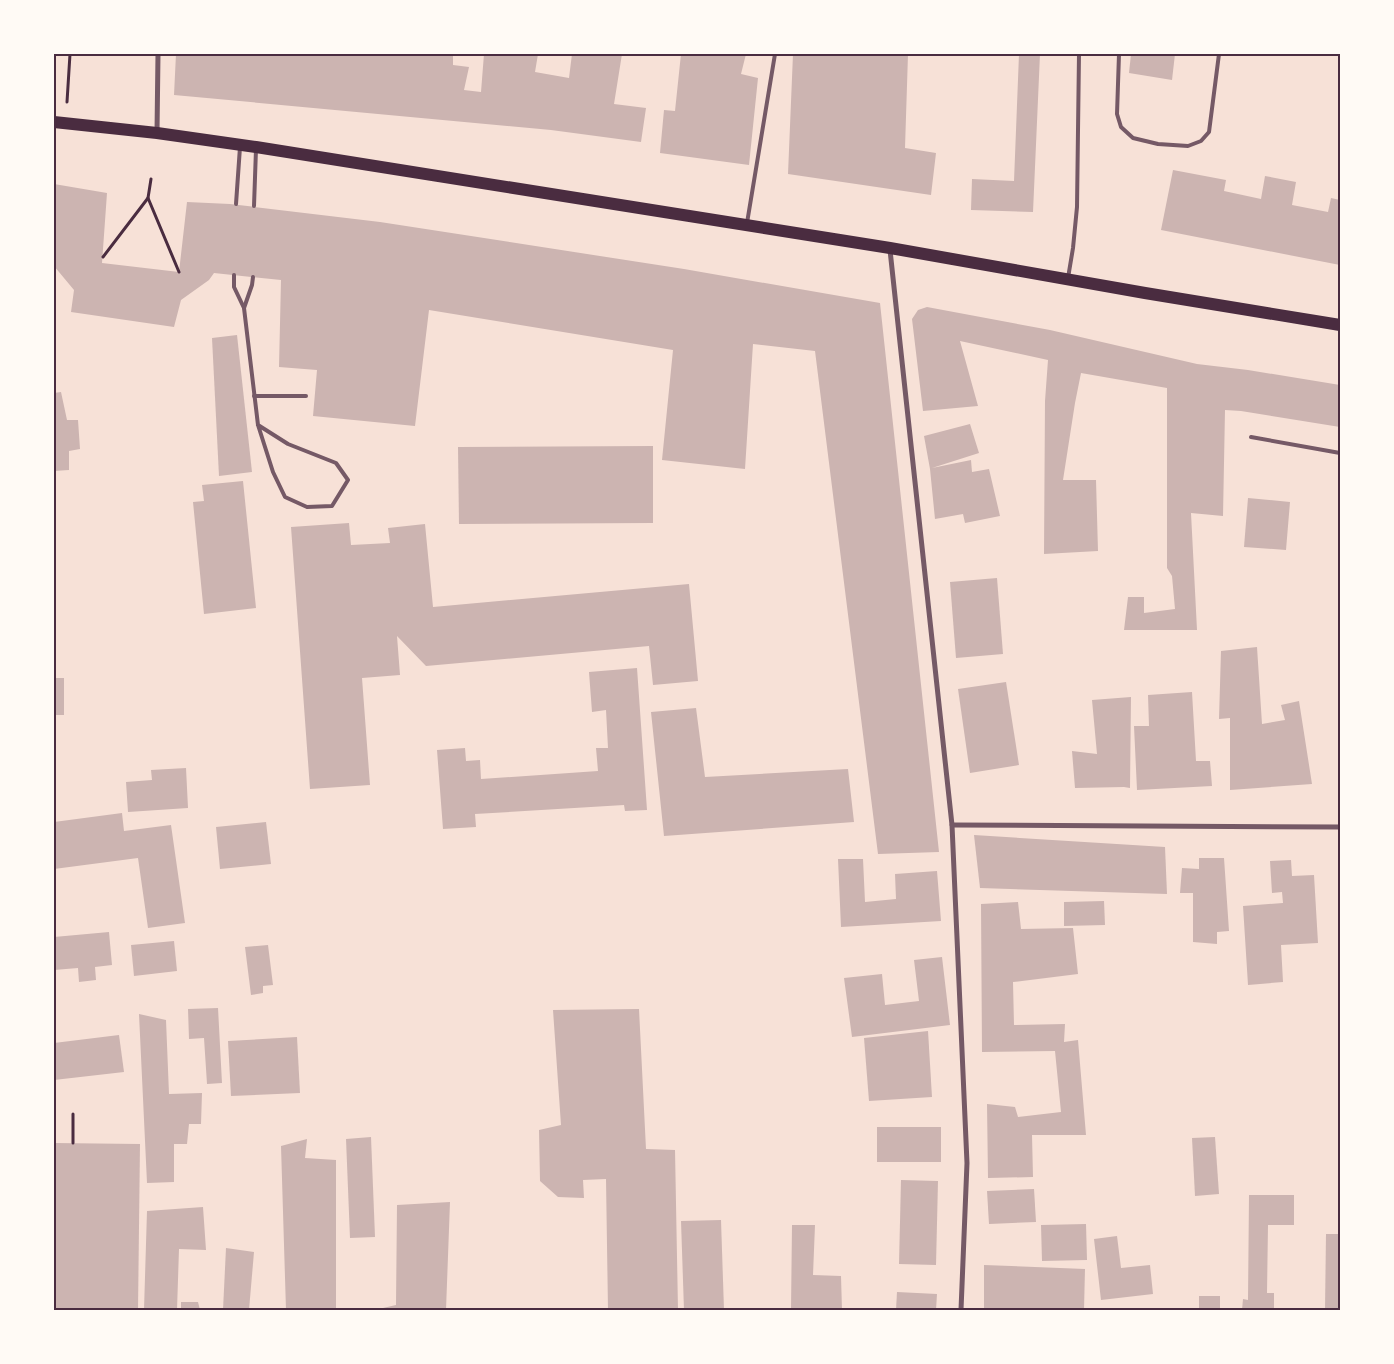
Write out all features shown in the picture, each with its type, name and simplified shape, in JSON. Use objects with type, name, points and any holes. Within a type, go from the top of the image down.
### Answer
[{"type":"main road","points":[[54,122],[157,133],[256,147],[890,248],[1154,295],[1340,325]]},
{"type":"street","points":[[157,133],[158,54]]},
{"type":"street","points":[[890,248],[952,826],[967,1163],[960,1310]]},
{"type":"street","points":[[952,826],[1340,827]]},
{"type":"lane","points":[[747,226],[775,54]]},
{"type":"lane","points":[[1068,280],[1077,207],[1079,54]]},
{"type":"lane","points":[[1119,54],[1117,114],[1121,127],[1133,138],[1158,144],[1188,146],[1201,141],[1209,132],[1219,54]]},
{"type":"lane","points":[[236,204],[240,145]]},
{"type":"lane","points":[[254,206],[256,147]]},
{"type":"lane","points":[[234,275],[234,288],[244,308],[258,425],[273,472],[285,497],[307,507],[332,506],[348,480],[336,463],[288,444],[258,425]]},
{"type":"lane","points":[[244,308],[253,278]]},
{"type":"lane","points":[[254,396],[306,396]]},
{"type":"lane","points":[[1251,437],[1340,453]]},
{"type":"path","points":[[67,102],[70,54]]},
{"type":"path","points":[[102,257],[148,198],[151,178]]},
{"type":"path","points":[[148,198],[179,272]]},
{"type":"path","points":[[73,1114],[73,1143]]},
{"type":"building","points":[[176,54],[453,54],[453,65],[469,67],[464,90],[481,92],[484,54],[538,54],[535,72],[569,78],[572,54],[622,54],[614,104],[646,108],[641,142],[551,130],[174,95]]},
{"type":"building","points":[[681,54],[746,54],[741,74],[758,78],[749,165],[660,153],[664,110],[675,111]]},
{"type":"building","points":[[793,54],[908,54],[905,148],[936,153],[931,195],[788,174]]},
{"type":"building","points":[[1019,54],[1040,54],[1033,212],[971,210],[972,179],[1014,181]]},
{"type":"building","points":[[1131,54],[1175,54],[1172,80],[1129,73]]},
{"type":"building","points":[[1173,170],[1226,180],[1224,191],[1261,199],[1265,176],[1296,182],[1292,205],[1328,212],[1331,198],[1340,200],[1340,265],[1161,230]]},
{"type":"building","points":[[54,184],[107,193],[102,263],[179,272],[187,202],[230,204],[380,222],[684,269],[880,303],[939,852],[878,854],[815,351],[753,344],[745,469],[662,460],[673,350],[429,310],[415,426],[313,416],[317,370],[279,367],[281,280],[214,273],[209,280],[181,300],[174,327],[71,312],[74,290],[54,266]]},
{"type":"building","points":[[927,307],[1050,330],[1197,364],[1340,385],[1340,427],[1225,410],[1223,516],[1191,513],[1197,630],[1124,630],[1128,597],[1144,597],[1144,613],[1175,609],[1172,576],[1167,568],[1167,388],[1081,373],[1063,480],[1096,480],[1098,551],[1044,554],[1045,401],[1048,360],[960,341],[978,406],[923,411],[912,319],[918,310]]},
{"type":"building","points":[[237,335],[252,472],[219,476],[212,338]]},
{"type":"building","points":[[61,392],[67,420],[78,420],[80,449],[69,451],[69,470],[54,471],[54,393]]},
{"type":"building","points":[[970,424],[979,453],[932,468],[971,460],[972,472],[989,469],[1000,516],[965,523],[963,514],[935,519],[930,469],[924,436]]},
{"type":"building","points":[[653,446],[653,523],[459,524],[458,447]]},
{"type":"building","points":[[243,481],[256,608],[204,614],[193,502],[204,501],[202,485]]},
{"type":"building","points":[[1248,498],[1290,502],[1286,550],[1244,547]]},
{"type":"building","points":[[349,523],[351,545],[390,543],[388,528],[425,524],[433,607],[689,584],[698,681],[653,685],[649,646],[426,666],[397,636],[400,675],[362,678],[370,785],[310,789],[291,527]]},
{"type":"building","points":[[997,578],[1003,654],[956,658],[950,582]]},
{"type":"building","points":[[1257,647],[1262,724],[1285,720],[1281,705],[1299,701],[1312,784],[1230,790],[1230,718],[1219,719],[1221,651]]},
{"type":"building","points":[[637,668],[647,810],[625,811],[624,805],[475,814],[476,827],[443,829],[437,750],[465,748],[466,761],[480,760],[481,779],[598,771],[596,748],[608,748],[606,710],[592,712],[589,672]]},
{"type":"building","points":[[54,678],[64,678],[64,715],[54,715]]},
{"type":"building","points":[[1006,682],[1019,765],[970,773],[958,689]]},
{"type":"building","points":[[1192,692],[1196,761],[1210,761],[1212,786],[1137,790],[1134,726],[1149,726],[1148,695]]},
{"type":"building","points":[[1131,697],[1130,788],[1075,788],[1072,751],[1097,754],[1092,700]]},
{"type":"building","points":[[696,708],[705,777],[848,769],[854,822],[664,836],[651,712]]},
{"type":"building","points":[[186,768],[188,808],[128,812],[126,782],[152,780],[151,770]]},
{"type":"building","points":[[122,813],[124,831],[171,825],[185,923],[148,928],[138,858],[54,869],[54,822]]},
{"type":"building","points":[[266,822],[271,864],[220,869],[216,827]]},
{"type":"building","points":[[974,835],[1165,847],[1167,894],[980,888]]},
{"type":"building","points":[[1199,858],[1224,858],[1229,931],[1217,932],[1217,944],[1193,942],[1193,893],[1180,893],[1182,868],[1199,869]]},
{"type":"building","points":[[838,859],[863,859],[865,902],[896,899],[895,874],[937,871],[941,921],[841,927]]},
{"type":"building","points":[[1291,860],[1292,876],[1314,875],[1318,943],[1281,945],[1283,982],[1248,985],[1243,906],[1283,903],[1282,892],[1272,893],[1270,861]]},
{"type":"building","points":[[1104,901],[1105,925],[1064,926],[1064,902]]},
{"type":"building","points":[[1018,902],[1021,929],[1073,928],[1078,974],[1013,982],[1014,1025],[1065,1024],[1064,1042],[1078,1040],[1086,1135],[1032,1135],[1033,1177],[988,1178],[987,1104],[1015,1107],[1018,1117],[1061,1112],[1055,1051],[982,1052],[981,904]]},
{"type":"building","points":[[109,932],[112,965],[95,967],[96,980],[79,982],[78,968],[54,970],[54,937]]},
{"type":"building","points":[[174,941],[177,971],[134,976],[131,945]]},
{"type":"building","points":[[268,945],[273,985],[263,986],[263,993],[251,995],[245,947]]},
{"type":"building","points":[[942,957],[950,1025],[852,1037],[844,978],[882,974],[885,1005],[919,1001],[914,960]]},
{"type":"building","points":[[218,1008],[222,1083],[207,1084],[204,1038],[189,1039],[188,1009]]},
{"type":"building","points":[[639,1009],[646,1149],[675,1150],[678,1310],[608,1310],[606,1179],[583,1180],[584,1198],[558,1197],[540,1181],[539,1130],[561,1125],[553,1010]]},
{"type":"building","points":[[139,1014],[166,1020],[169,1094],[202,1093],[201,1124],[189,1124],[187,1144],[174,1144],[174,1182],[147,1183]]},
{"type":"building","points":[[928,1031],[932,1097],[869,1101],[864,1038]]},
{"type":"building","points":[[119,1035],[124,1072],[54,1080],[54,1043]]},
{"type":"building","points":[[297,1037],[300,1093],[231,1096],[228,1041]]},
{"type":"building","points":[[877,1127],[941,1127],[941,1162],[877,1162]]},
{"type":"building","points":[[371,1137],[375,1237],[350,1238],[346,1139]]},
{"type":"building","points":[[1215,1137],[1219,1194],[1195,1196],[1192,1138]]},
{"type":"building","points":[[307,1139],[305,1158],[336,1160],[336,1310],[286,1310],[281,1146]]},
{"type":"building","points":[[54,1143],[140,1144],[138,1310],[55,1310]]},
{"type":"building","points":[[901,1180],[938,1181],[936,1265],[899,1264]]},
{"type":"building","points":[[1034,1189],[1036,1222],[989,1224],[987,1191]]},
{"type":"building","points":[[1249,1195],[1294,1195],[1294,1225],[1268,1225],[1267,1293],[1274,1293],[1274,1310],[1242,1310],[1243,1299],[1248,1300]]},
{"type":"building","points":[[450,1202],[446,1310],[383,1310],[383,1308],[396,1305],[397,1205]]},
{"type":"building","points":[[203,1207],[206,1250],[179,1249],[177,1310],[144,1310],[147,1211]]},
{"type":"building","points":[[721,1220],[724,1310],[684,1310],[681,1221]]},
{"type":"building","points":[[1086,1224],[1087,1260],[1042,1261],[1041,1225]]},
{"type":"building","points":[[792,1225],[815,1225],[813,1275],[841,1276],[842,1310],[791,1310]]},
{"type":"building","points":[[1326,1234],[1340,1234],[1340,1310],[1325,1310]]},
{"type":"building","points":[[1117,1236],[1121,1268],[1150,1265],[1153,1294],[1101,1300],[1094,1239]]},
{"type":"building","points":[[226,1248],[254,1252],[249,1310],[223,1310]]},
{"type":"building","points":[[984,1265],[1085,1269],[1084,1310],[984,1310]]},
{"type":"building","points":[[897,1292],[937,1294],[936,1310],[896,1310]]},
{"type":"building","points":[[1199,1296],[1220,1296],[1220,1310],[1199,1310]]},
{"type":"building","points":[[181,1302],[198,1302],[200,1310],[181,1310]]}]
